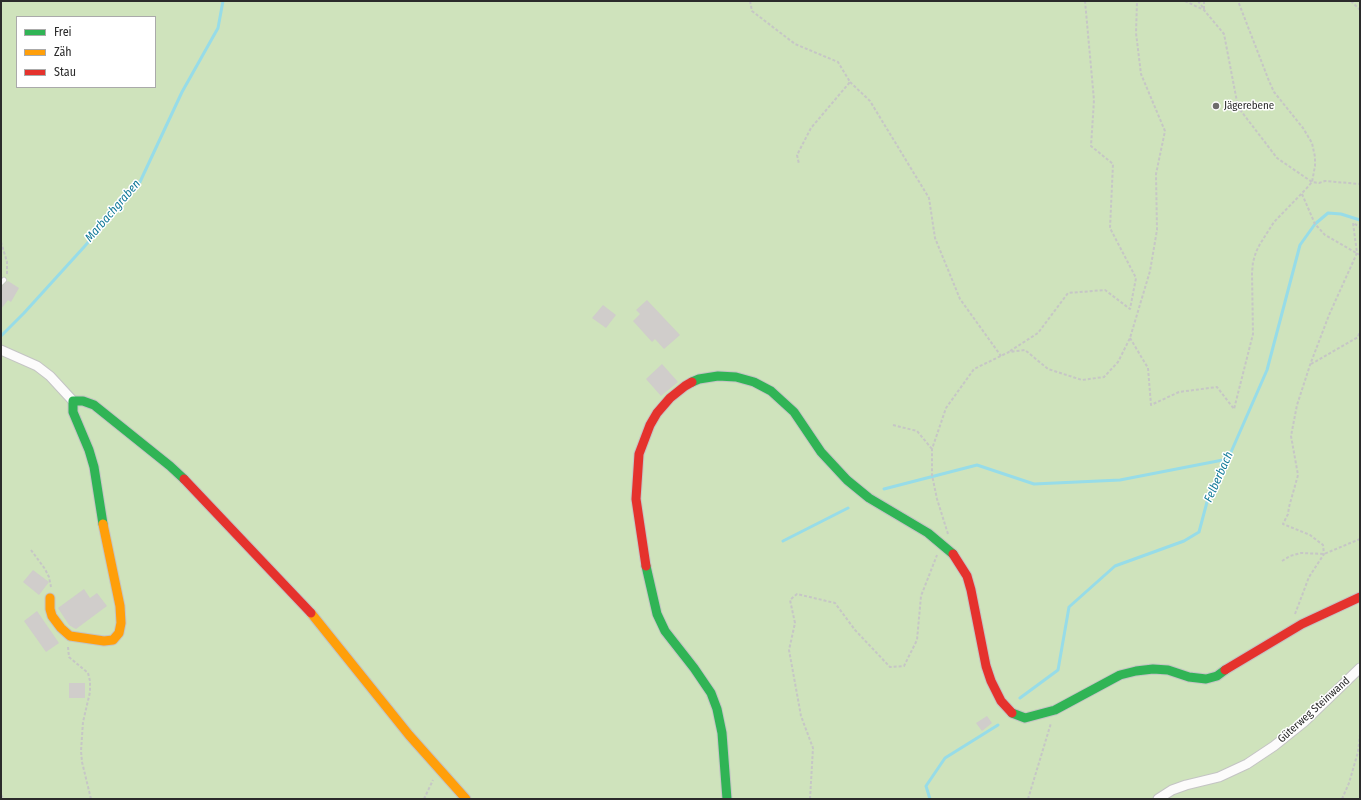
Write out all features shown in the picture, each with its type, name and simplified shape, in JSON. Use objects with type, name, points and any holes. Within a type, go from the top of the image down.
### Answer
[{"type":"street","points":[[1,350],[37,366],[50,376],[73,401],[73,412],[89,450],[94,467],[105,538],[120,606],[121,622],[117,637],[111,640],[94,640],[70,636],[61,628],[52,616],[50,609],[50,598]]},
{"type":"street","points":[[728,799],[722,734],[717,709],[711,693],[662,625],[654,607],[636,499],[639,454],[645,435],[654,418],[661,407],[685,386],[707,377],[736,377],[760,384],[777,395],[794,412],[828,460],[857,488],[869,498],[917,526],[942,543],[954,555],[967,576],[986,666],[997,695],[1011,712],[1018,716],[1025,718],[1055,710],[1120,675],[1136,671],[1154,669],[1168,670],[1189,677],[1206,679],[1217,676],[1237,662],[1302,624],[1360,597]]},
{"type":"street","points":[[73,401],[79,400],[86,402],[101,410],[148,447],[186,481],[310,612],[409,735],[441,769],[466,799]]},
{"type":"street","name":"Güterweg Steinwand","points":[[1158,799],[1172,790],[1219,777],[1247,764],[1274,746],[1304,722],[1360,668]]},
{"type":"path","points":[[750,1],[752,11],[795,44],[838,62],[850,82],[870,101],[929,198],[936,238],[960,299],[1001,356]]},
{"type":"path","points":[[954,555],[937,499],[932,449],[946,408],[974,369],[1009,352],[1038,333],[1068,294],[1105,290],[1130,309],[1136,278],[1110,228],[1113,164],[1091,146],[1094,100],[1085,1]]},
{"type":"path","points":[[1009,352],[1025,350],[1048,369],[1082,380],[1104,377],[1118,362],[1130,338],[1150,271],[1157,230],[1156,174],[1165,131],[1140,74],[1136,33],[1138,1]]},
{"type":"path","points":[[1185,1],[1204,10]]},
{"type":"path","points":[[1198,1],[1224,34],[1238,107],[1277,158],[1312,182],[1319,183],[1334,181],[1344,184],[1360,184]]},
{"type":"path","points":[[1204,1],[1204,10]]},
{"type":"path","points":[[1130,338],[1148,368],[1151,405],[1179,392],[1217,387],[1234,409],[1253,334],[1253,262],[1260,244],[1274,222],[1312,182],[1316,157],[1312,143],[1303,128],[1274,92],[1238,1]]},
{"type":"path","points":[[1351,1],[1360,10]]},
{"type":"path","points":[[799,164],[797,155],[810,128],[850,82]]},
{"type":"path","points":[[1302,194],[1315,224],[1325,235],[1360,255]]},
{"type":"path","points":[[1287,633],[1309,577],[1324,554],[1323,545],[1310,535],[1284,524],[1298,475],[1291,436],[1297,405],[1310,364],[1329,315],[1357,253],[1353,223],[1360,227]]},
{"type":"path","points":[[1,242],[7,266],[7,274],[2,281]]},
{"type":"path","points":[[1310,364],[1358,337],[1360,330]]},
{"type":"path","points":[[893,424],[917,431],[932,449]]},
{"type":"path","points":[[1282,561],[1290,556],[1301,553],[1324,554],[1360,539]]},
{"type":"path","points":[[810,799],[813,748],[801,716],[789,650],[795,623],[790,600],[797,594],[835,603],[855,630],[890,667],[904,666],[917,640],[921,596],[942,543]]},
{"type":"path","points":[[31,550],[49,577],[51,586],[50,598]]},
{"type":"path","points":[[70,636],[68,644],[69,657],[88,673],[90,681],[90,692],[83,722],[81,755],[91,799]]},
{"type":"path","points":[[1028,799],[1055,710]]},
{"type":"path","points":[[1342,799],[1349,783],[1358,752],[1360,734]]},
{"type":"path","points":[[424,799],[435,777],[441,769]]},
{"type":"path","points":[[1,795],[4,799]]},
{"type":"green space","points":[[1,1],[1360,1],[1360,799],[1,799]]},
{"type":"building","points":[[8,281],[19,288],[11,302],[8,300],[1,309],[1,287]]},
{"type":"building","points":[[647,300],[680,335],[664,349],[655,339],[652,342],[633,321],[640,314],[636,310]]},
{"type":"building","points":[[603,305],[616,315],[606,328],[592,318]]},
{"type":"building","points":[[662,364],[678,382],[661,396],[646,379]]},
{"type":"building","points":[[33,570],[49,582],[39,595],[23,582]]},
{"type":"building","points":[[84,589],[90,598],[97,593],[107,606],[76,629],[69,625],[58,608]]},
{"type":"building","points":[[37,611],[59,643],[46,652],[24,621]]},
{"type":"building","points":[[69,683],[85,683],[85,698],[69,698]]},
{"type":"building","points":[[987,716],[992,723],[982,731],[976,723]]},
{"type":"waterway","name":"Marbachgraben","points":[[1,336],[84,247],[139,184],[182,92],[218,28],[223,1]]},
{"type":"waterway","name":"Felberbach","points":[[1020,698],[1058,670],[1069,607],[1115,566],[1184,541],[1199,532],[1207,502],[1228,459],[1267,370],[1300,245],[1315,224],[1328,213],[1341,214],[1360,220]]},
{"type":"waterway","points":[[884,489],[977,465],[1034,484],[1120,480],[1228,459]]},
{"type":"waterway","points":[[783,541],[848,508]]},
{"type":"waterway","name":"Felberbach","points":[[930,799],[926,786],[945,758],[998,725]]},
{"type":"traffic: fast","points":[[692,382],[699,379],[718,376],[736,377],[754,382],[771,391],[794,412],[821,452],[847,480],[869,498],[928,533],[953,554]]},
{"type":"traffic: fast","points":[[103,524],[94,467],[89,450],[73,412],[73,401],[83,401],[94,405],[184,479]]},
{"type":"traffic: fast","points":[[646,566],[657,614],[665,631],[694,668],[711,693],[717,709],[722,733],[727,799]]},
{"type":"traffic: fast","points":[[1012,713],[1025,718],[1055,710],[1120,675],[1136,671],[1153,669],[1168,670],[1189,677],[1206,679],[1217,676],[1225,670]]},
{"type":"traffic: slow","points":[[50,598],[50,609],[52,616],[61,628],[70,636],[104,641],[113,640],[119,633],[121,623],[120,606],[103,524]]},
{"type":"traffic: slow","points":[[311,613],[409,735],[466,799]]},
{"type":"traffic: jam","points":[[646,566],[636,499],[639,454],[650,425],[657,413],[670,398],[692,382]]},
{"type":"traffic: jam","points":[[184,479],[311,613]]},
{"type":"traffic: jam","points":[[953,554],[967,576],[986,666],[991,681],[1001,701],[1012,713]]},
{"type":"traffic: jam","points":[[1225,670],[1302,624],[1360,597]]},
{"type":"place","name":"Jägerebene","points":[[1216,106]]}]
